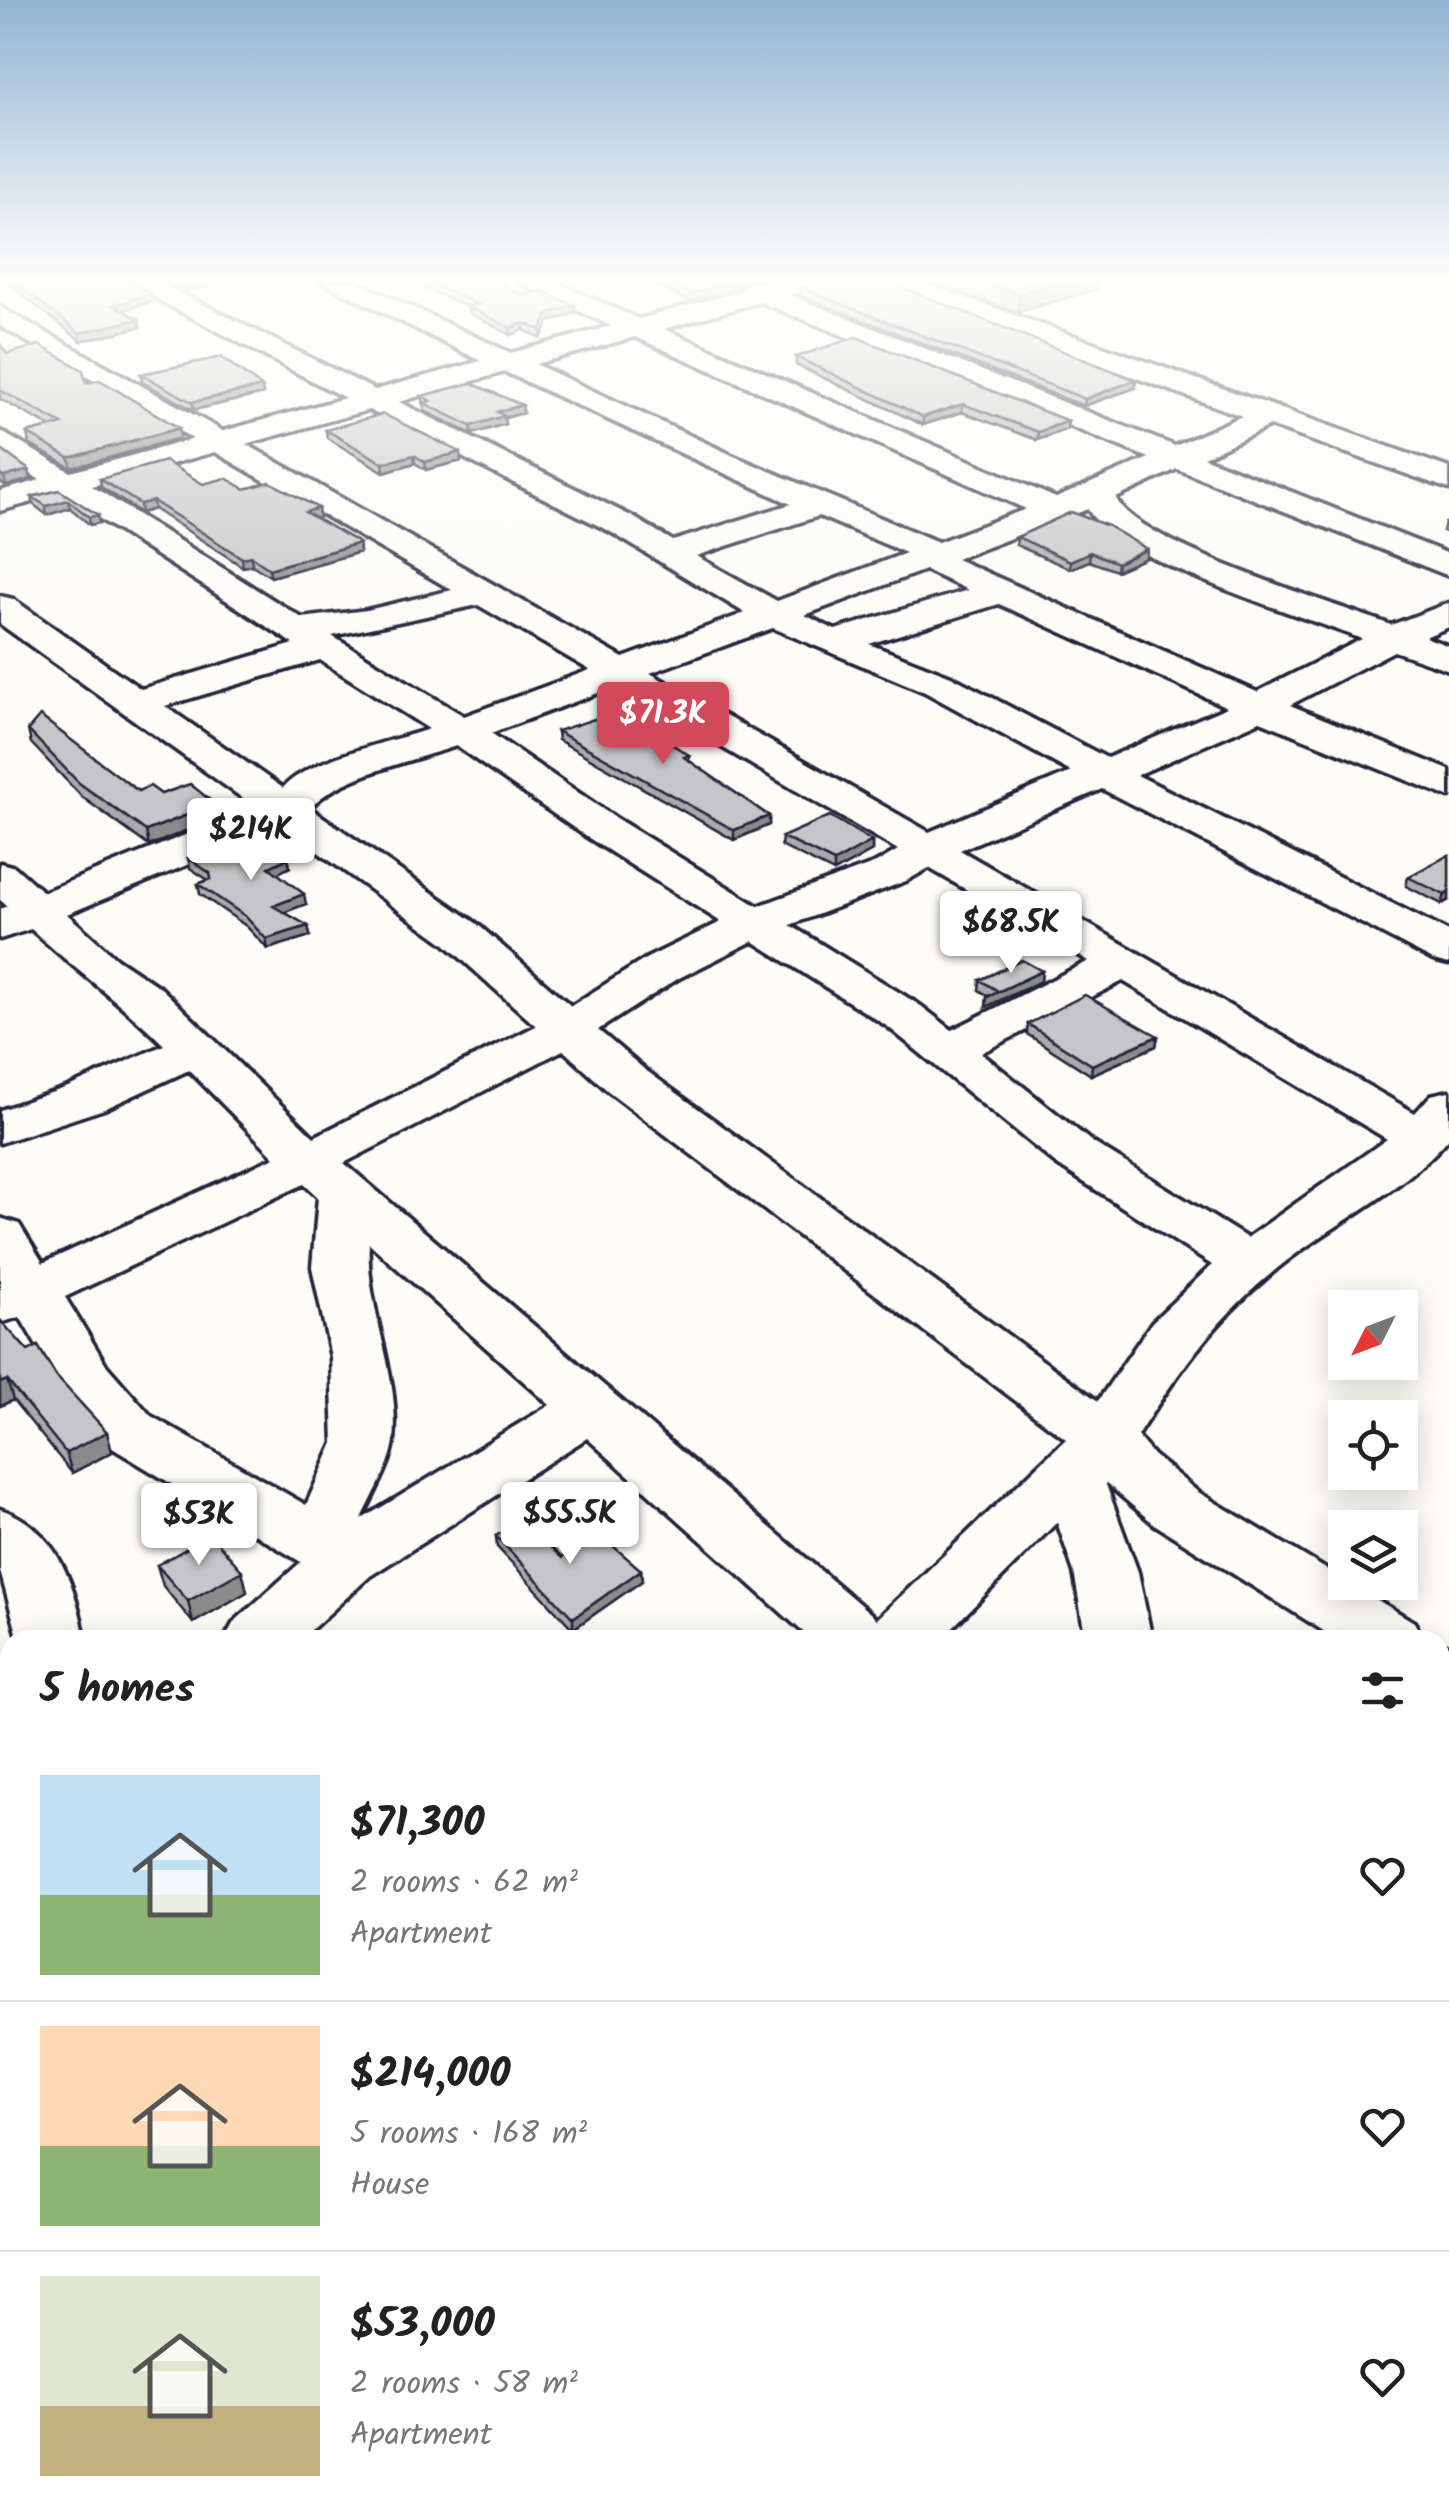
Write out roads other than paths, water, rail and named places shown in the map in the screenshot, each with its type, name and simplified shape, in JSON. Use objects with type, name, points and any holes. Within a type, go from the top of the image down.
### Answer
[{"type":"street","points":[[149,400],[1124,962],[1435,1122],[1357,1189],[1248,1263],[1172,1336],[1088,1454],[908,1630]]},
{"type":"street","points":[[0,501],[366,400],[606,516],[773,614],[938,684],[1108,772],[1184,817],[1449,950]]},
{"type":"street","points":[[587,400],[723,463],[823,504],[932,556],[996,592],[1449,786]]},
{"type":"street","points":[[806,400],[1056,510]]},
{"type":"street","points":[[1024,400],[1178,456],[1449,566]]},
{"type":"street","points":[[1221,400],[1449,479]]},
{"type":"street","points":[[13,905],[287,808],[305,788],[337,772],[461,731],[1098,494],[1266,416]]},
{"type":"street","points":[[0,440],[461,731],[599,826],[904,1016],[950,1050],[995,1094],[1074,1154],[1248,1263]]},
{"type":"street","points":[[1098,494],[1106,514],[1153,547],[1449,659]]},
{"type":"street","points":[[668,554],[823,504]]},
{"type":"street","points":[[836,642],[996,592]]},
{"type":"street","points":[[135,703],[310,639],[483,593]]},
{"type":"street","points":[[0,607],[16,641],[135,703],[460,933],[567,1029],[1088,1454],[1131,1471],[1176,1508],[1375,1630]]},
{"type":"street","points":[[16,1296],[327,1176],[663,968],[754,922],[891,872],[1018,807],[1201,736],[1393,637],[1449,614]]},
{"type":"street","points":[[216,759],[262,768],[337,772]]},
{"type":"street","points":[[13,905],[145,999],[327,1176],[845,1630]]},
{"type":"street","points":[[950,1050],[1124,962]]},
{"type":"street","points":[[0,1127],[86,1098],[196,1049]]},
{"type":"street","points":[[327,1176],[340,1267],[360,1356],[364,1444],[334,1550]]},
{"type":"street","points":[[0,1236],[16,1296],[130,1431],[334,1550]]},
{"type":"street","points":[[266,1630],[334,1550],[592,1407]]},
{"type":"street","points":[[1088,1454],[1116,1630]]},
{"type":"street","points":[[0,1533],[10,1539],[40,1584],[50,1630]]}]
